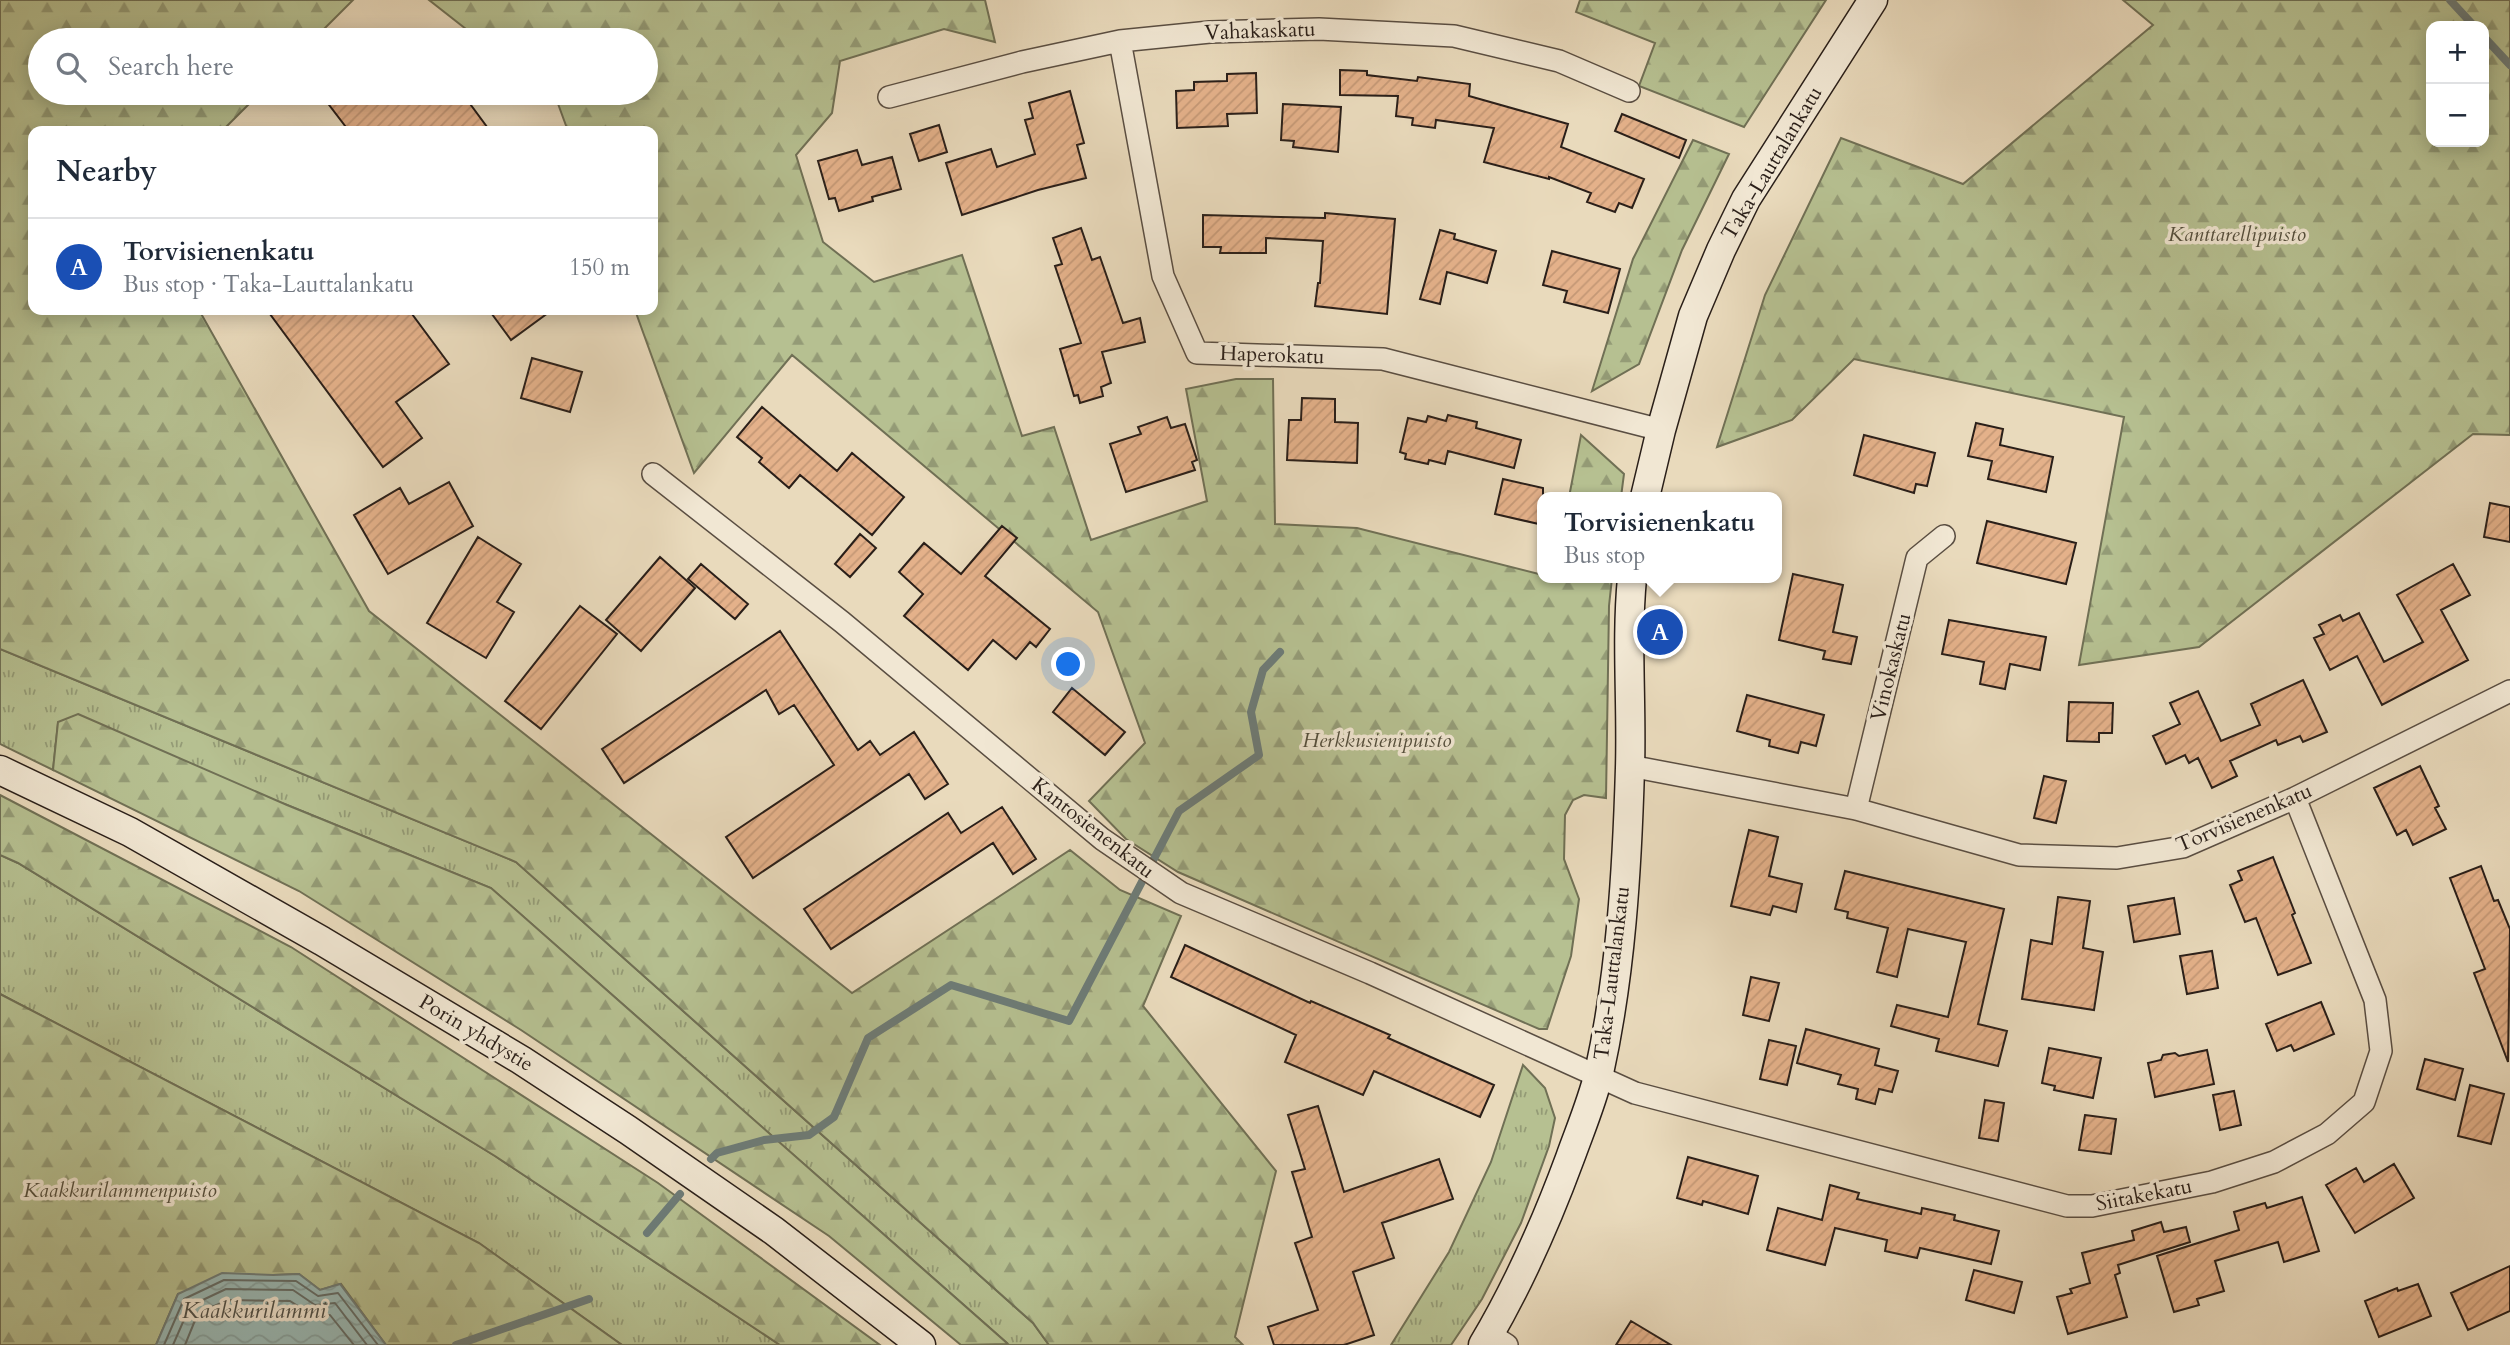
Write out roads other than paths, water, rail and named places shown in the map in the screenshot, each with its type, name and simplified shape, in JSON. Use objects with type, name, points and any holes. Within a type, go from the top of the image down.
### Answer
[{"type":"main road","name":"Taka-Lauttalankatu","points":[[1646,492],[1693,316],[1741,209],[1774,153],[1874,0]]},
{"type":"main road","name":"Taka-Lauttalankatu","points":[[1493,1341],[1548,1216],[1598,1076],[1610,1016],[1623,901],[1630,766],[1628,619],[1632,583]]},
{"type":"main road","name":"Porin yhdystie","points":[[0,770],[131,832],[322,941],[521,1060],[774,1231],[921,1345]]},
{"type":"street","name":"Vahakaskatu","points":[[889,97],[1022,62],[1120,41],[1210,32],[1319,29],[1454,36],[1559,61],[1629,91]]},
{"type":"street","name":"Haperokatu","points":[[1120,41],[1163,276],[1197,353],[1382,359],[1661,430]]},
{"type":"street","name":"Kantosienenkatu","points":[[653,474],[842,622],[1101,839],[1181,893],[1370,973],[1598,1076]]},
{"type":"street","name":"Vinokaskatu","points":[[1856,809],[1917,558],[1944,536]]},
{"type":"street","name":"Torvisienenkatu","points":[[1630,766],[1856,809],[2019,855],[2117,858],[2183,847],[2295,798],[2510,691]]},
{"type":"street","name":"Siitakekatu","points":[[1598,1076],[1635,1093],[2067,1206],[2092,1206],[2211,1182],[2274,1162],[2327,1134],[2364,1102],[2381,1051],[2375,1000],[2295,798]]},
{"type":"water","name":"Kaakkurilammi","points":[[222,1273],[299,1274],[320,1290],[340,1284],[386,1345],[156,1345],[178,1294]]},
{"type":"waterway","points":[[2450,0],[2469,21]]},
{"type":"waterway","points":[[2489,42],[2510,65]]},
{"type":"waterway","points":[[711,1159],[717,1153],[764,1140],[809,1135],[834,1117],[868,1038],[951,985],[1069,1021],[1179,811],[1259,755],[1251,712],[1263,670],[1280,652]]},
{"type":"waterway","points":[[647,1233],[680,1194]]},
{"type":"waterway","points":[[456,1345],[589,1299]]},
{"type":"place","name":"Torvisienenkatu","points":[[1660,632]]},
{"type":"park label","name":"Kanttarellipuisto","points":[[2237,234]]},
{"type":"park label","name":"Herkkusienipuisto","points":[[1377,740]]},
{"type":"park label","name":"Kaakkurilammenpuisto","points":[[120,1190]]}]
